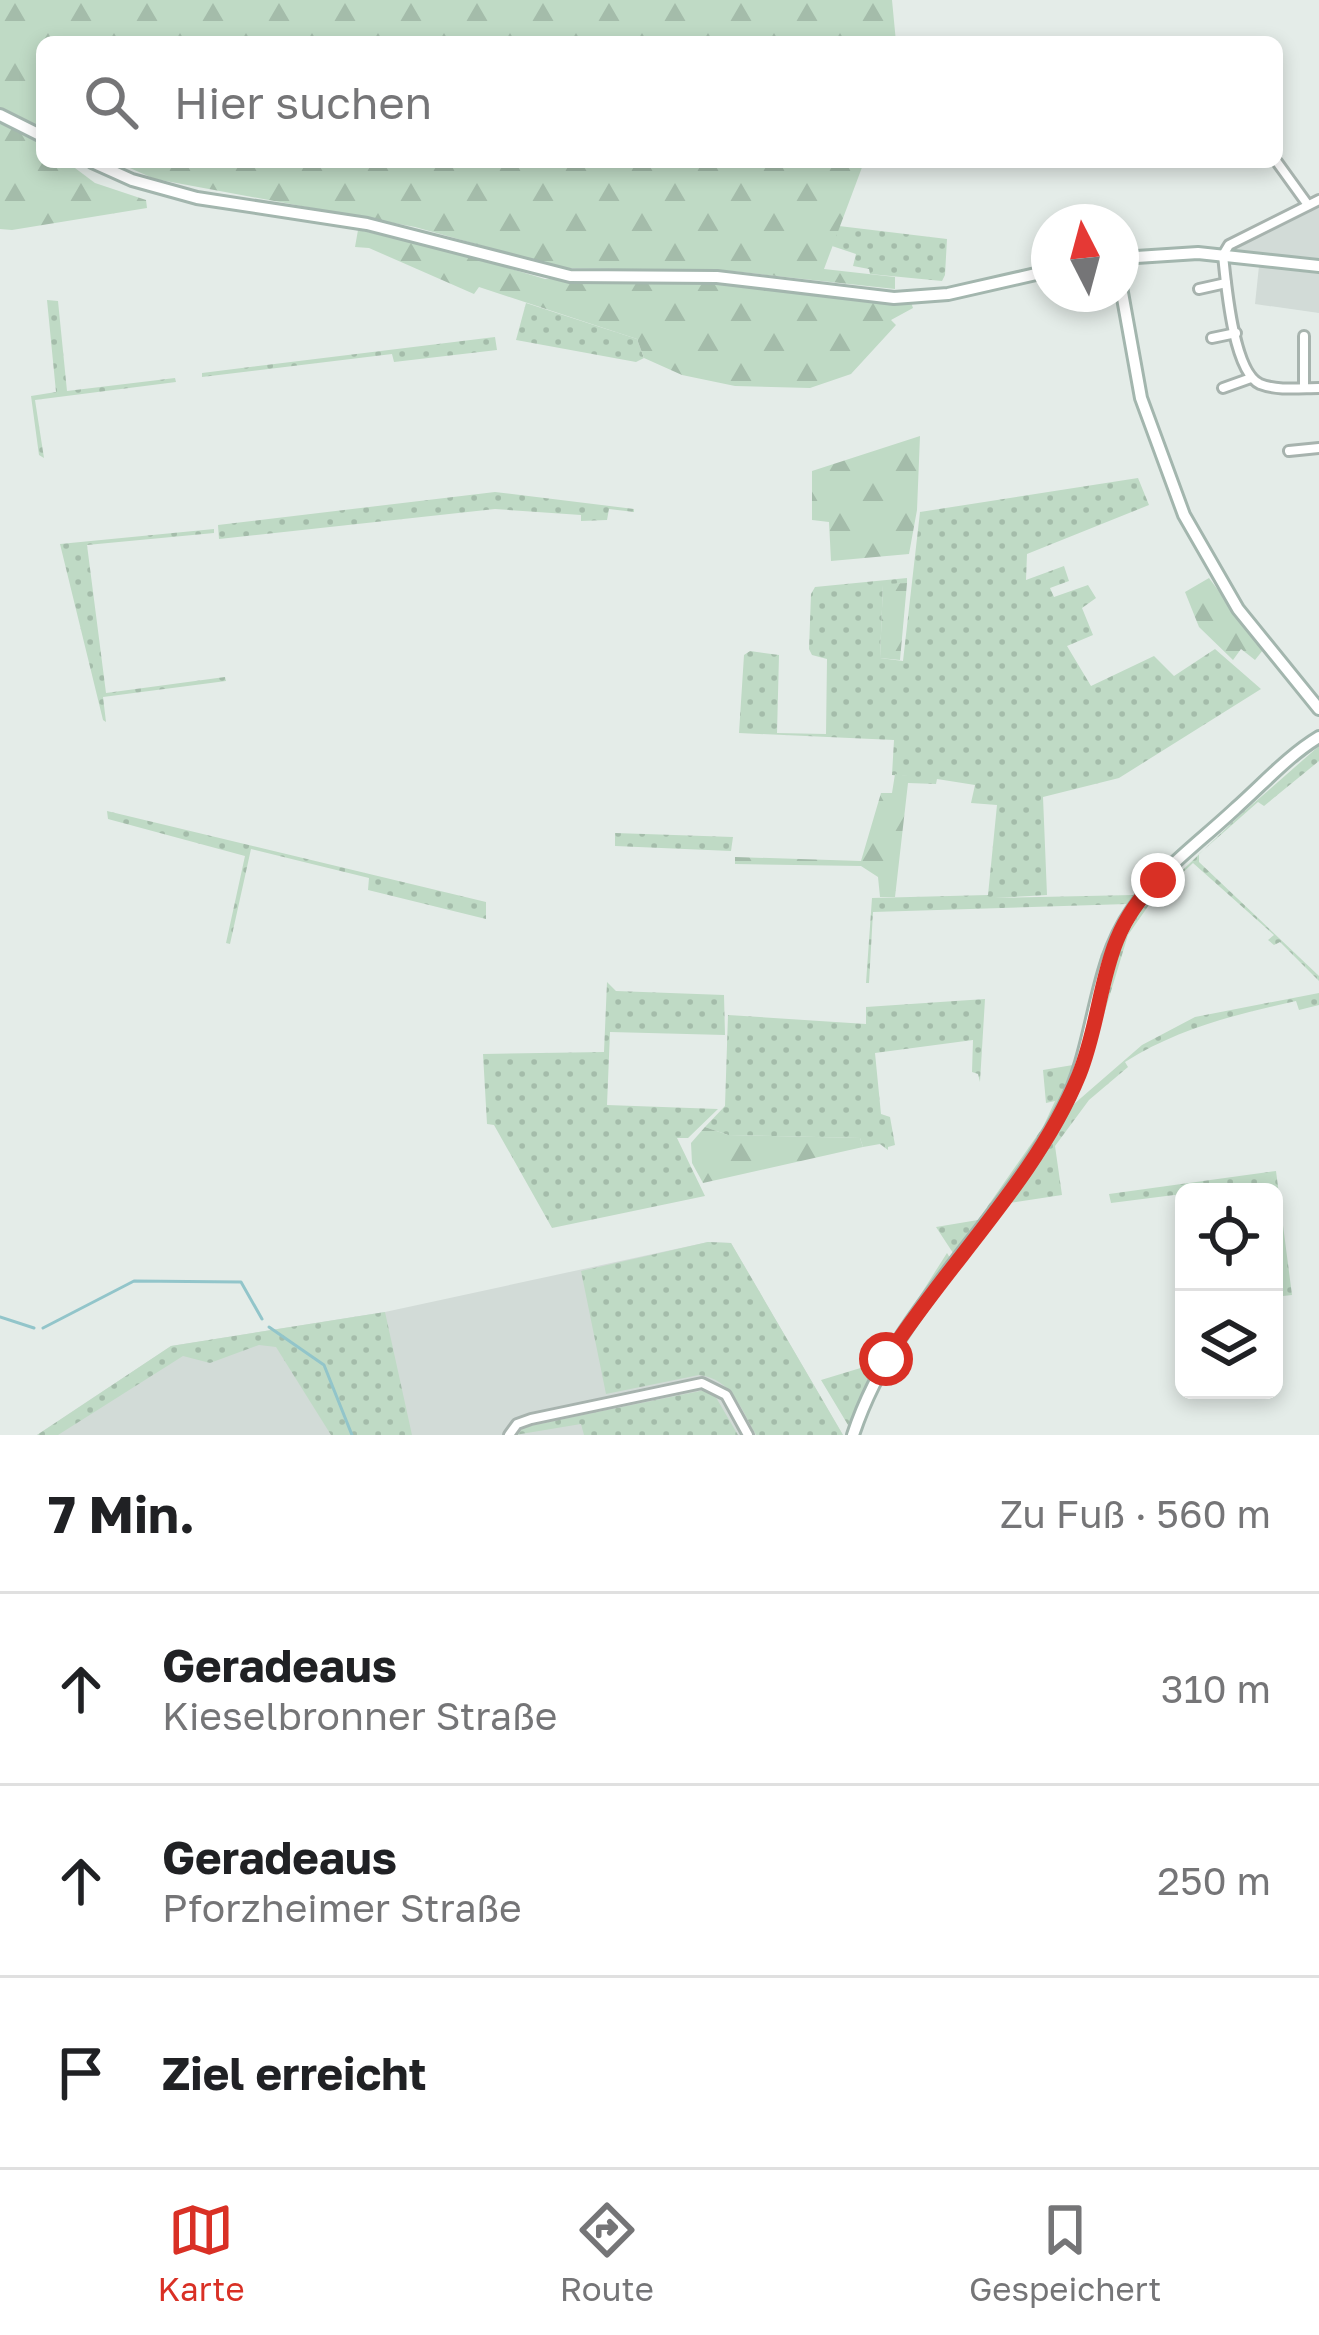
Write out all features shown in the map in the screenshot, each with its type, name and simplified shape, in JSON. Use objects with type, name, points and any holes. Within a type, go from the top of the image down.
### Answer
[{"type":"street","points":[[0,115],[36,133]]},
{"type":"street","points":[[107,168],[162,190],[381,227],[570,276],[717,277],[894,298],[948,294],[1031,275]]},
{"type":"street","points":[[1281,168],[1309,205]]},
{"type":"street","points":[[1319,200],[1229,245],[1223,255],[1236,333],[1251,378],[1265,386],[1319,388]]},
{"type":"street","points":[[1139,259],[1223,255],[1319,266]]},
{"type":"street","points":[[1199,289],[1226,284]]},
{"type":"street","points":[[1126,312],[1142,398],[1184,515],[1238,609],[1313,695],[1319,710]]},
{"type":"street","points":[[1212,338],[1236,333]]},
{"type":"street","points":[[1304,335],[1304,388]]},
{"type":"street","points":[[1223,388],[1251,378]]},
{"type":"street","points":[[1289,451],[1319,448]]},
{"type":"street","points":[[853,1435],[872,1385],[895,1346],[1063,1108],[1079,1073],[1111,948],[1124,922],[1150,888],[1314,740],[1319,726]]},
{"type":"street","points":[[509,1435],[517,1424],[531,1419],[702,1383],[726,1394],[748,1435]]},
{"type":"shaded area","points":[[1319,207],[1319,261],[1233,249]]},
{"type":"shaded area","points":[[1259,266],[1319,274],[1319,313],[1255,304]]},
{"type":"shaded area","points":[[708,1242],[731,1243],[843,1435],[37,1435],[171,1346],[385,1312]]},
{"type":"green space","points":[[0,0],[892,0],[895,36],[36,36],[36,168],[75,168],[95,183],[146,200],[147,208],[0,229]]},
{"type":"green space","points":[[130,168],[862,168],[824,269],[895,277],[895,289],[731,271],[562,268],[415,227],[155,179]]},
{"type":"green space","points":[[839,226],[947,239],[945,275],[942,281],[870,274],[869,269],[853,266],[856,254],[832,246]]},
{"type":"green space","points":[[358,230],[438,247],[545,279],[711,281],[911,302],[913,308],[891,320],[896,325],[851,374],[810,388],[735,386],[682,375],[644,358],[637,339],[479,287],[474,294],[369,248],[355,247]]},
{"type":"green space","points":[[47,300],[58,301],[67,391],[175,378],[176,382],[35,400],[44,458],[39,455],[31,396],[56,392]]},
{"type":"green space","points":[[526,303],[637,339],[644,358],[636,362],[516,340]]},
{"type":"green space","points":[[495,337],[497,350],[394,362],[392,354],[202,377],[202,373]]},
{"type":"green space","points":[[920,436],[917,510],[909,554],[831,561],[829,522],[812,520],[812,471]]},
{"type":"green space","points":[[1138,478],[1149,505],[1027,554],[1026,580],[1064,566],[1069,581],[1050,588],[1054,597],[1088,585],[1096,598],[1082,608],[1093,635],[1067,646],[1091,686],[1154,656],[1174,676],[1215,649],[1261,689],[1119,778],[1043,797],[1047,895],[994,898],[1133,895],[1136,899],[1070,1084],[1025,1162],[955,1256],[936,1227],[978,1220],[1043,1127],[1055,1101],[1046,1103],[1043,1070],[1073,1065],[1101,954],[1127,904],[873,912],[866,983],[872,898],[988,895],[997,805],[971,803],[975,785],[937,779],[936,784],[908,783],[907,776],[892,775],[894,740],[739,733],[744,655],[750,651],[779,655],[777,733],[826,734],[827,659],[812,655],[809,649],[815,587],[907,578],[907,583],[883,585],[880,658],[903,661],[920,512]]},
{"type":"green space","points":[[495,492],[634,512],[609,509],[607,520],[581,521],[581,515],[495,509],[219,539],[218,525]]},
{"type":"green space","points":[[214,529],[214,533],[87,545],[106,693],[225,677],[226,681],[103,697],[106,722],[60,544]]},
{"type":"green space","points":[[1209,578],[1263,650],[1255,660],[1241,649],[1233,660],[1199,627],[1185,592]]},
{"type":"green space","points":[[907,583],[900,660],[880,658],[883,584]]},
{"type":"green space","points":[[1319,746],[1319,761],[1264,806],[1258,802],[1204,850]]},
{"type":"green space","points":[[895,774],[908,776],[908,783],[895,897],[880,897],[878,877],[861,866],[735,864],[735,857],[861,861],[881,793],[892,793]]},
{"type":"green space","points":[[107,811],[486,902],[486,919],[368,890],[369,878],[251,849],[230,944],[226,943],[245,856],[108,819]]},
{"type":"green space","points":[[615,833],[733,837],[731,851],[615,846]]},
{"type":"green space","points":[[1199,854],[1199,862],[1319,976],[1319,981],[1280,942],[1274,945],[1268,940],[1274,935],[1193,863],[1151,902],[1128,935],[1102,1021],[1120,948],[1140,911]]},
{"type":"green space","points":[[607,982],[616,991],[724,995],[725,1035],[610,1032],[607,1105],[718,1109],[688,1138],[677,1138],[705,1196],[552,1228],[494,1125],[487,1124],[483,1054],[604,1052]]},
{"type":"green space","points":[[1319,993],[1319,1005],[1299,1010],[1296,1001],[1229,1017],[1186,1031],[1125,1062],[1128,1067],[1089,1100],[1055,1146],[1062,1195],[1009,1203],[1074,1104],[1142,1045],[1195,1017]]},
{"type":"green space","points":[[985,999],[980,1082],[972,1072],[973,1040],[875,1053],[881,1114],[890,1117],[895,1145],[888,1150],[880,1144],[863,1147],[860,1138],[728,1135],[705,1127],[725,1106],[728,1015],[866,1024],[866,1007]]},
{"type":"green space","points":[[705,1127],[728,1135],[860,1138],[863,1147],[703,1183],[692,1163],[691,1143]]},
{"type":"green space","points":[[1276,1171],[1278,1183],[1189,1183]]},
{"type":"green space","points":[[1175,1185],[1175,1195],[1111,1203],[1109,1194]]},
{"type":"green space","points":[[1283,1225],[1292,1295],[1283,1296]]},
{"type":"green space","points":[[708,1242],[731,1243],[843,1435],[756,1435],[728,1389],[699,1375],[606,1394],[581,1271]]},
{"type":"green space","points":[[947,1253],[952,1261],[879,1364],[848,1425],[821,1380],[877,1363]]},
{"type":"green space","points":[[385,1312],[412,1435],[331,1435],[276,1347],[259,1345],[210,1363],[183,1356],[58,1435],[37,1435],[171,1346]]},
{"type":"green space","points":[[705,1390],[714,1394],[738,1435],[584,1435],[581,1424],[515,1435],[524,1427]]},
{"type":"waterway","points":[[43,1328],[134,1281],[241,1282],[262,1319]]},
{"type":"waterway","points":[[0,1317],[34,1328]]},
{"type":"waterway","points":[[269,1327],[324,1365],[352,1435]]},
{"type":"route","points":[[886,1359],[1063,1108],[1087,1050],[1114,941],[1135,905],[1158,880]]}]
